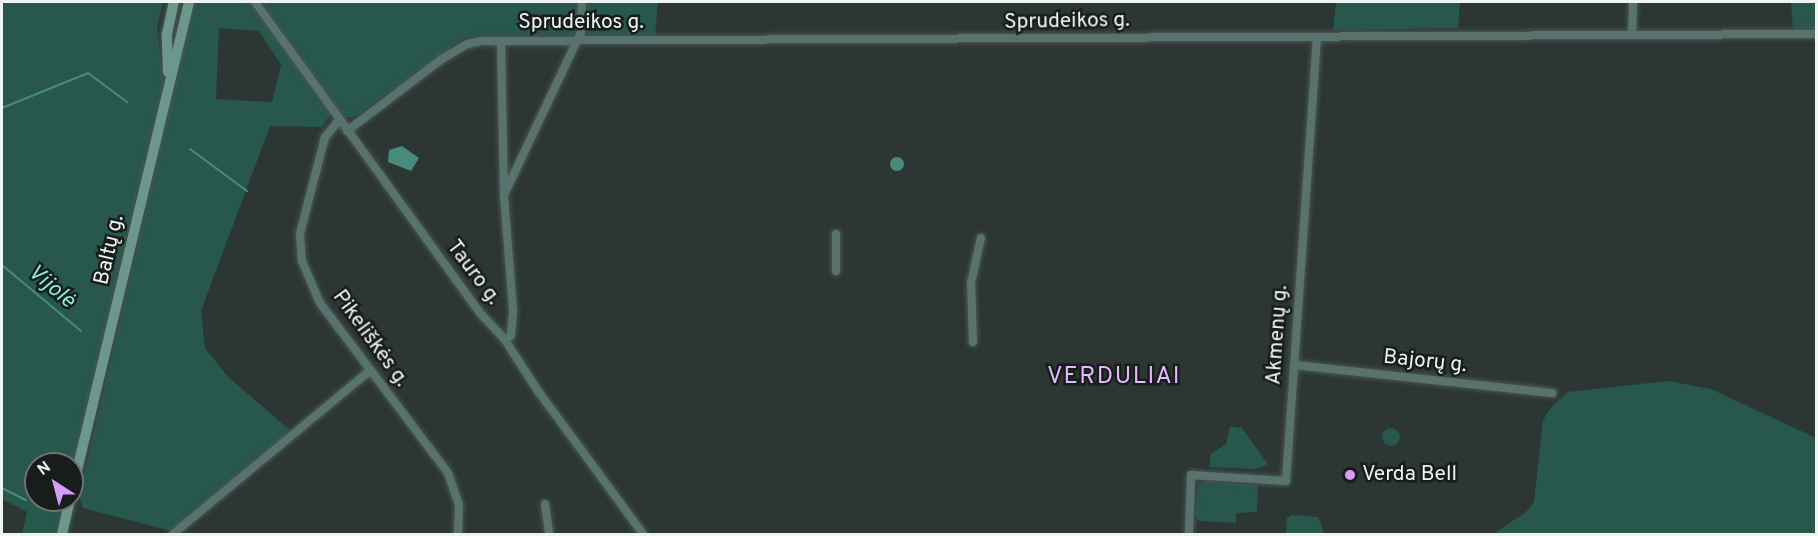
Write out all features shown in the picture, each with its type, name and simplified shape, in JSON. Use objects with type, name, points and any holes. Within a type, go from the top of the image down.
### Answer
[{"type":"main road","name":"Baltų g.","points":[[169,87],[166,43],[174,2]]},
{"type":"main road","name":"Baltų g.","points":[[81,452],[189,2]]},
{"type":"main road","points":[[62,534],[67,512]]},
{"type":"street","name":"Tauro g.","points":[[255,2],[481,314],[505,340],[537,391],[643,534]]},
{"type":"street","points":[[504,195],[581,32],[582,2]]},
{"type":"street","points":[[1632,35],[1633,2]]},
{"type":"street","name":"Sprudeikos g.","points":[[347,131],[467,44],[501,41],[1816,34]]},
{"type":"street","name":"Akmenų g.","points":[[1189,534],[1191,475],[1286,481],[1317,38]]},
{"type":"street","points":[[501,41],[504,195],[513,310],[511,335],[505,340]]},
{"type":"street","name":"Pikeliškės g.","points":[[339,120],[325,137],[300,234],[302,261],[320,303],[448,473],[459,505],[458,534]]},
{"type":"street","points":[[836,234],[836,271]]},
{"type":"street","points":[[973,342],[971,283],[981,238]]},
{"type":"street","name":"Bajorų g.","points":[[1294,365],[1552,393]]},
{"type":"street","points":[[173,534],[369,371]]},
{"type":"street","points":[[545,504],[549,534]]},
{"type":"shaded area","points":[[2,2],[163,2],[157,28],[164,82],[76,452],[24,452],[24,510],[2,499]]},
{"type":"shaded area","points":[[194,2],[251,2],[331,114],[322,127],[270,126],[201,311],[205,348],[228,377],[291,431],[171,531],[84,508],[84,475]],"holes":[[[219,28],[259,31],[281,65],[272,102],[216,99]]]},
{"type":"shaded area","points":[[260,2],[579,2],[578,28],[573,36],[466,37],[355,117],[342,118]]},
{"type":"shaded area","points":[[587,2],[658,2],[655,35],[587,35]]},
{"type":"shaded area","points":[[1336,2],[1460,2],[1458,28],[1333,30]]},
{"type":"shaded area","points":[[1791,2],[1816,2],[1816,30],[1793,30]]},
{"type":"shaded area","points":[[402,146],[419,158],[411,171],[388,162],[389,150]]},
{"type":"shaded area","points":[[894,157],[900,157],[904,164],[900,171],[894,171],[890,167],[890,161]]},
{"type":"shaded area","points":[[1668,381],[1711,389],[1816,438],[1816,534],[1493,534],[1526,512],[1534,502],[1543,420],[1552,406],[1568,392]]},
{"type":"shaded area","points":[[1230,426],[1242,428],[1268,464],[1256,469],[1209,467],[1211,454],[1226,444]]},
{"type":"shaded area","points":[[1391,428],[1397,431],[1400,437],[1397,443],[1391,446],[1385,443],[1382,437],[1385,431]]},
{"type":"shaded area","points":[[1206,481],[1258,485],[1257,512],[1236,513],[1236,523],[1199,521],[1195,517],[1198,484]]},
{"type":"shaded area","points":[[27,512],[61,512],[56,534],[22,534]]},
{"type":"shaded area","points":[[1292,515],[1318,517],[1325,534],[1286,534],[1287,518]]},
{"type":"waterway","points":[[2,108],[88,73],[127,102]]},
{"type":"waterway","points":[[190,149],[247,191]]},
{"type":"waterway","name":"Vijolė","points":[[2,265],[81,331]]},
{"type":"waterway","points":[[2,488],[24,499]]},
{"type":"place","name":"Verda Bell","points":[[1350,475]]},
{"type":"district","name":"VERDULIAI","points":[[1114,378]]}]
